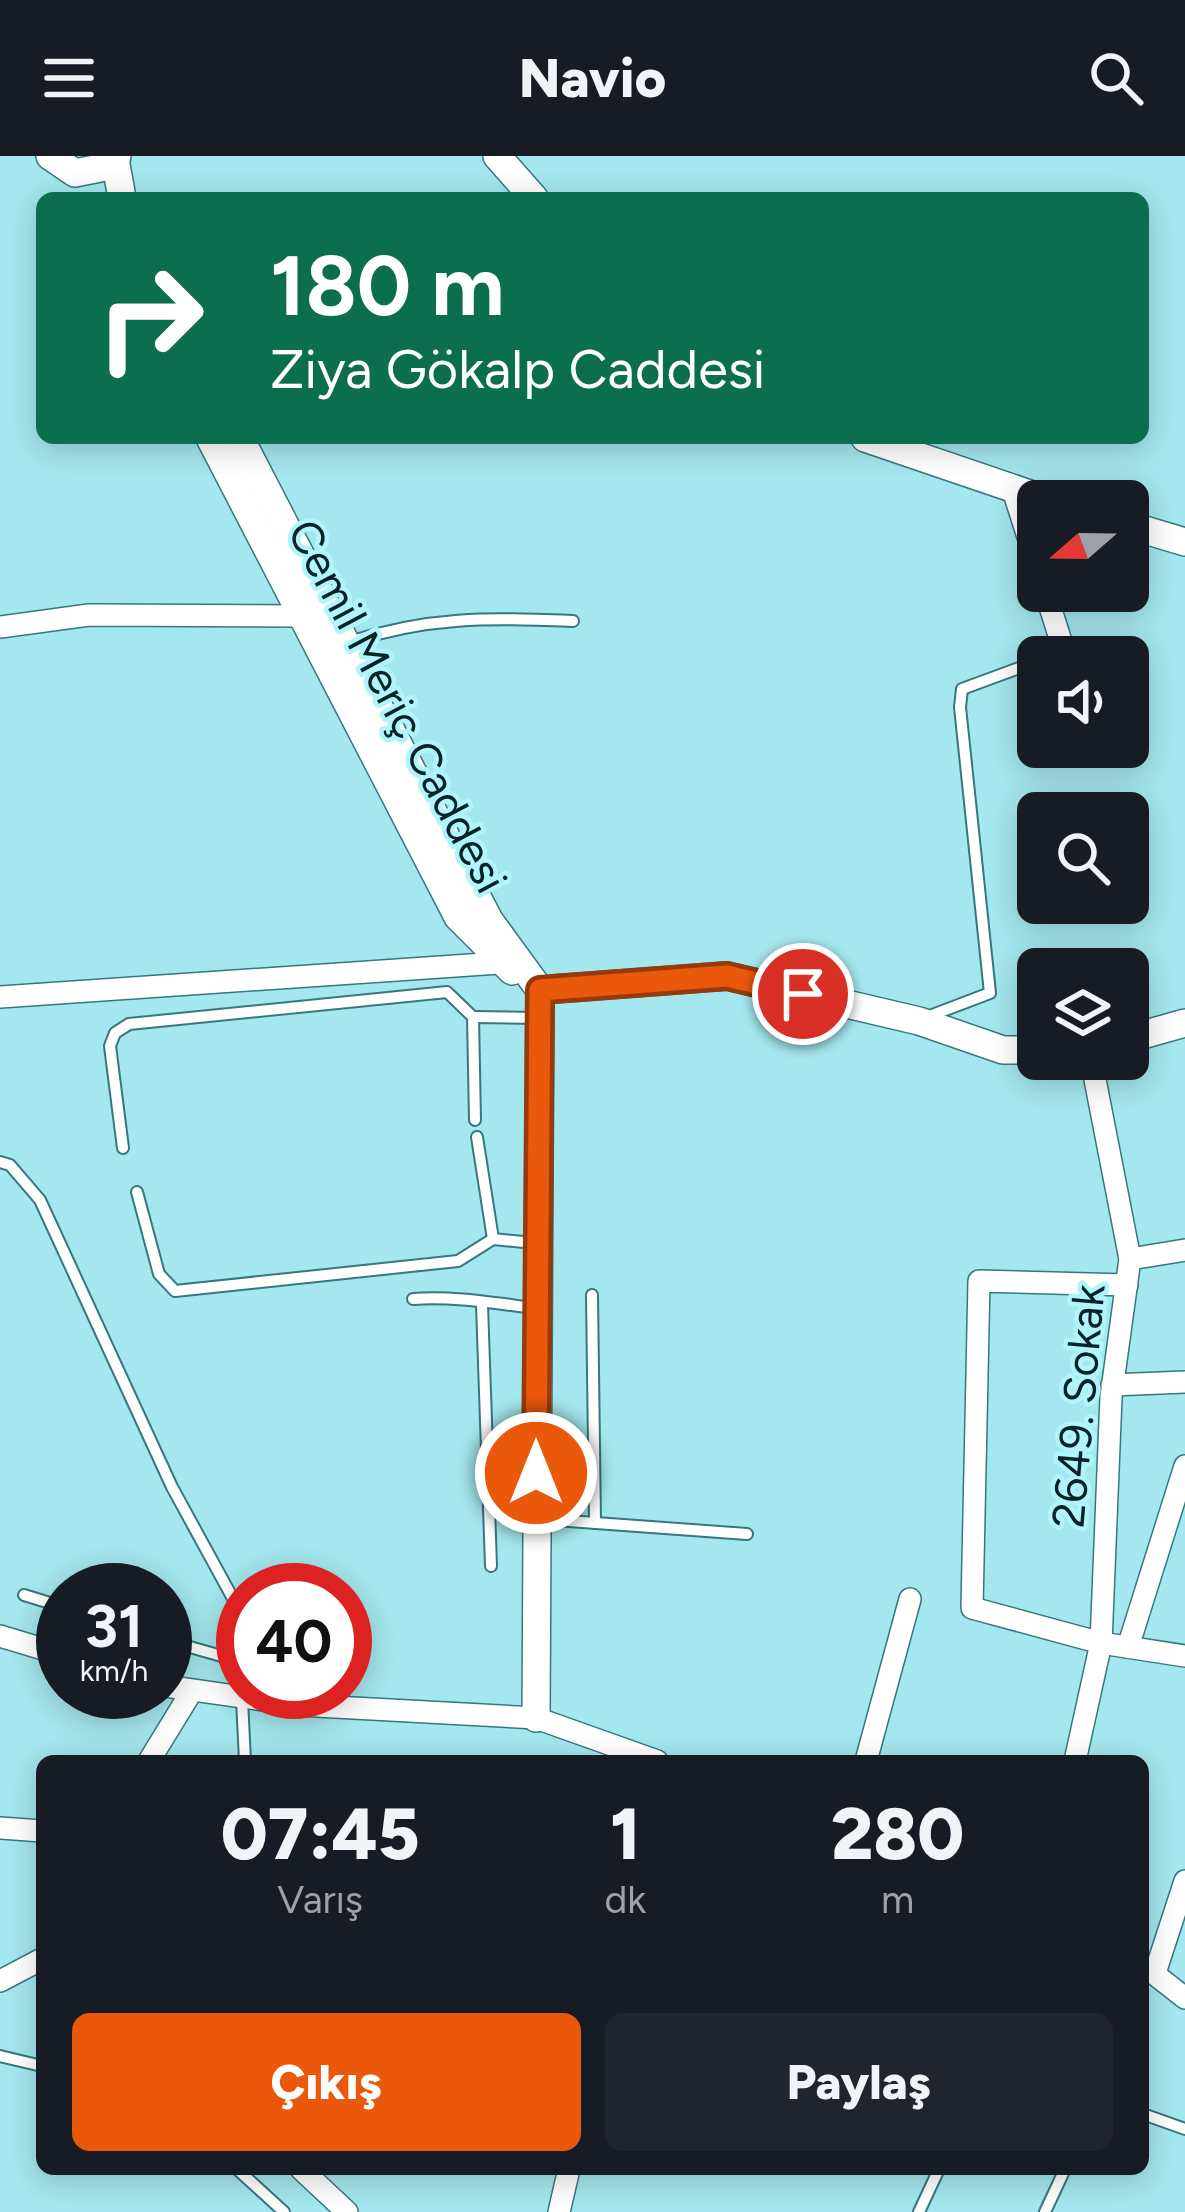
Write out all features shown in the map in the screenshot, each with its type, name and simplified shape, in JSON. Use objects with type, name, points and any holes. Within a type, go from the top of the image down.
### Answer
[{"type":"street","points":[[50,156],[81,186],[116,157],[121,192]]},
{"type":"street","points":[[497,156],[529,192]]},
{"type":"street","name":"Cemil Meriç Caddesi","points":[[213,444],[458,917],[540,1004]]},
{"type":"street","name":"Cemil Meriç Caddesi","points":[[243,444],[489,920],[540,1004]]},
{"type":"street","points":[[882,444],[1017,491]]},
{"type":"street","points":[[1013,490],[1017,502]]},
{"type":"street","points":[[1149,531],[1185,542]]},
{"type":"street","points":[[0,627],[89,615],[301,616]]},
{"type":"street","points":[[0,997],[499,963]]},
{"type":"street","points":[[536,1718],[540,1004],[727,976],[919,1021],[1003,1050],[1017,1050]]},
{"type":"street","points":[[1149,1033],[1185,1023]]},
{"type":"street","name":"2649. Sokak","points":[[1077,1755],[1101,1643],[1112,1385],[1130,1259],[1094,1080]]},
{"type":"street","points":[[1130,1259],[1185,1250]]},
{"type":"street","points":[[1127,1285],[979,1281],[972,1608],[1101,1643],[1185,1656]]},
{"type":"street","points":[[1112,1385],[1185,1382]]},
{"type":"street","points":[[1128,1647],[1185,1466]]},
{"type":"street","points":[[868,1755],[910,1599]]},
{"type":"street","points":[[0,1636],[36,1647]]},
{"type":"street","points":[[372,1703],[536,1718],[640,1755]]},
{"type":"street","points":[[153,1755],[175,1719]]},
{"type":"street","points":[[0,1828],[36,1831]]},
{"type":"street","points":[[1185,1881],[1149,1970],[1185,1998]]},
{"type":"street","points":[[0,1981],[36,1963]]},
{"type":"street","points":[[307,2175],[347,2212]]},
{"type":"street","points":[[564,2210],[568,2175]]},
{"type":"lane","points":[[346,643],[407,623],[459,618],[573,621]]},
{"type":"lane","points":[[919,1021],[990,994],[960,707],[962,689],[1017,669]]},
{"type":"lane","points":[[123,1148],[110,1046],[115,1033],[129,1024],[447,992],[473,1017],[475,1120]]},
{"type":"lane","points":[[473,1017],[540,1004]]},
{"type":"lane","points":[[477,1138],[493,1239]]},
{"type":"lane","points":[[0,1162],[10,1165],[40,1200],[172,1487],[216,1568]]},
{"type":"lane","points":[[137,1192],[159,1274],[175,1291],[458,1261],[493,1239],[538,1244]]},
{"type":"lane","points":[[592,1295],[596,1523]]},
{"type":"lane","points":[[413,1299],[458,1296],[482,1305],[537,1308]]},
{"type":"lane","points":[[482,1305],[491,1567]]},
{"type":"lane","points":[[536,1519],[747,1534]]},
{"type":"lane","points":[[23,1595],[36,1599]]},
{"type":"lane","points":[[243,1719],[245,1755]]},
{"type":"lane","points":[[0,2056],[36,2065]]},
{"type":"lane","points":[[1149,2116],[1185,2129]]},
{"type":"lane","points":[[244,2175],[284,2212]]},
{"type":"lane","points":[[919,2212],[936,2175]]},
{"type":"lane","points":[[1045,2212],[1063,2175]]},
{"type":"route","points":[[536,1473],[540,990],[727,976],[803,994]]}]
